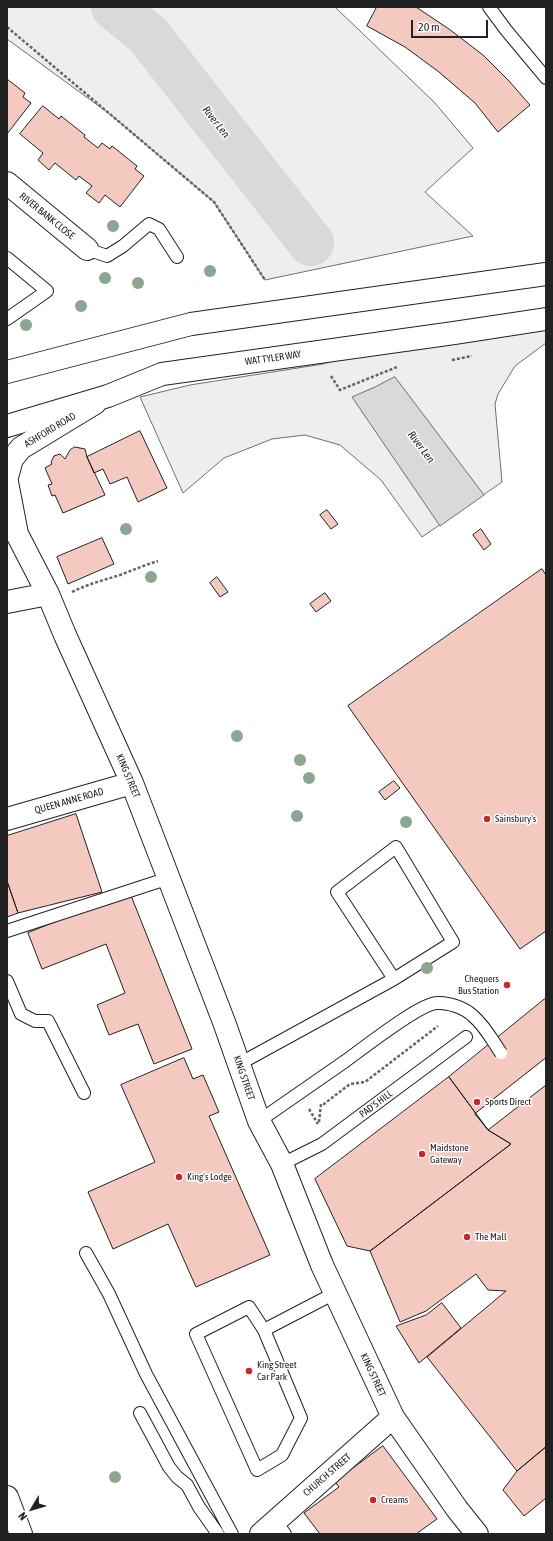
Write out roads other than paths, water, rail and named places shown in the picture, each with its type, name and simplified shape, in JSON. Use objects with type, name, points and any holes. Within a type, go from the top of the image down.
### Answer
[{"type":"main road","name":"RIVER BANK CLOSE","points":[[7,183],[87,249]]},
{"type":"main road","points":[[7,372],[191,324],[546,274]]},
{"type":"main road","name":"WAT TYLER WAY","points":[[7,426],[108,396],[162,374],[546,319]]},
{"type":"main road","name":"ASHFORD ROAD","points":[[7,477],[12,459],[21,448],[108,396]]},
{"type":"main road","points":[[7,602],[50,598],[12,529],[8,492]]},
{"type":"main road","name":"KING STREET","points":[[50,598],[65,635],[132,783],[224,1022],[259,1120],[282,1164],[322,1265],[393,1417],[453,1504],[476,1534]]},
{"type":"main road","name":"QUEEN ANNE ROAD","points":[[7,819],[132,783]]},
{"type":"main road","name":"CHURCH STREET","points":[[274,1530],[393,1417]]},
{"type":"main road","points":[[7,1497],[21,1534]]},
{"type":"lane","points":[[489,7],[546,78]]},
{"type":"lane","points":[[87,249],[106,256],[123,246],[149,224],[159,229],[177,257]]},
{"type":"lane","points":[[7,258],[47,291],[7,320]]},
{"type":"lane","points":[[239,1064],[394,979],[453,942],[396,847],[337,892],[394,979]]},
{"type":"lane","points":[[7,931],[169,878]]},
{"type":"lane","points":[[7,981],[21,1014],[35,1021],[48,1021],[84,1092]]},
{"type":"lane","points":[[259,1120],[418,1010],[436,1003],[453,1006],[465,1010],[473,1015],[489,1035],[500,1053]]},
{"type":"lane","name":"PAD'S HILL","points":[[282,1164],[322,1144],[466,1037]]},
{"type":"lane","points":[[86,1254],[109,1294],[146,1374],[232,1534]]},
{"type":"lane","points":[[264,1330],[335,1293]]},
{"type":"lane","points":[[249,1307],[264,1330],[301,1418],[282,1455],[257,1470],[196,1334],[249,1307]]},
{"type":"lane","points":[[140,1413],[169,1467],[177,1477],[187,1484],[199,1508],[218,1534]]},
{"type":"water","points":[[395,377],[484,495],[440,526],[352,397]]},
{"type":"waterway","name":"River Len","points":[[114,7],[148,35],[311,243]]},
{"type":"place","name":"Sainsbury's","points":[[487,819]]},
{"type":"place","name":"Chequers Bus Station","points":[[507,985]]},
{"type":"place","name":"Sports Direct","points":[[477,1102]]},
{"type":"place","name":"Maidstone Gateway","points":[[422,1154]]},
{"type":"place","name":"King's Lodge","points":[[179,1177]]},
{"type":"place","name":"The Mall","points":[[467,1237]]},
{"type":"place","name":"King Street Car Park","points":[[249,1371]]},
{"type":"place","name":"Creams","points":[[373,1500]]}]
